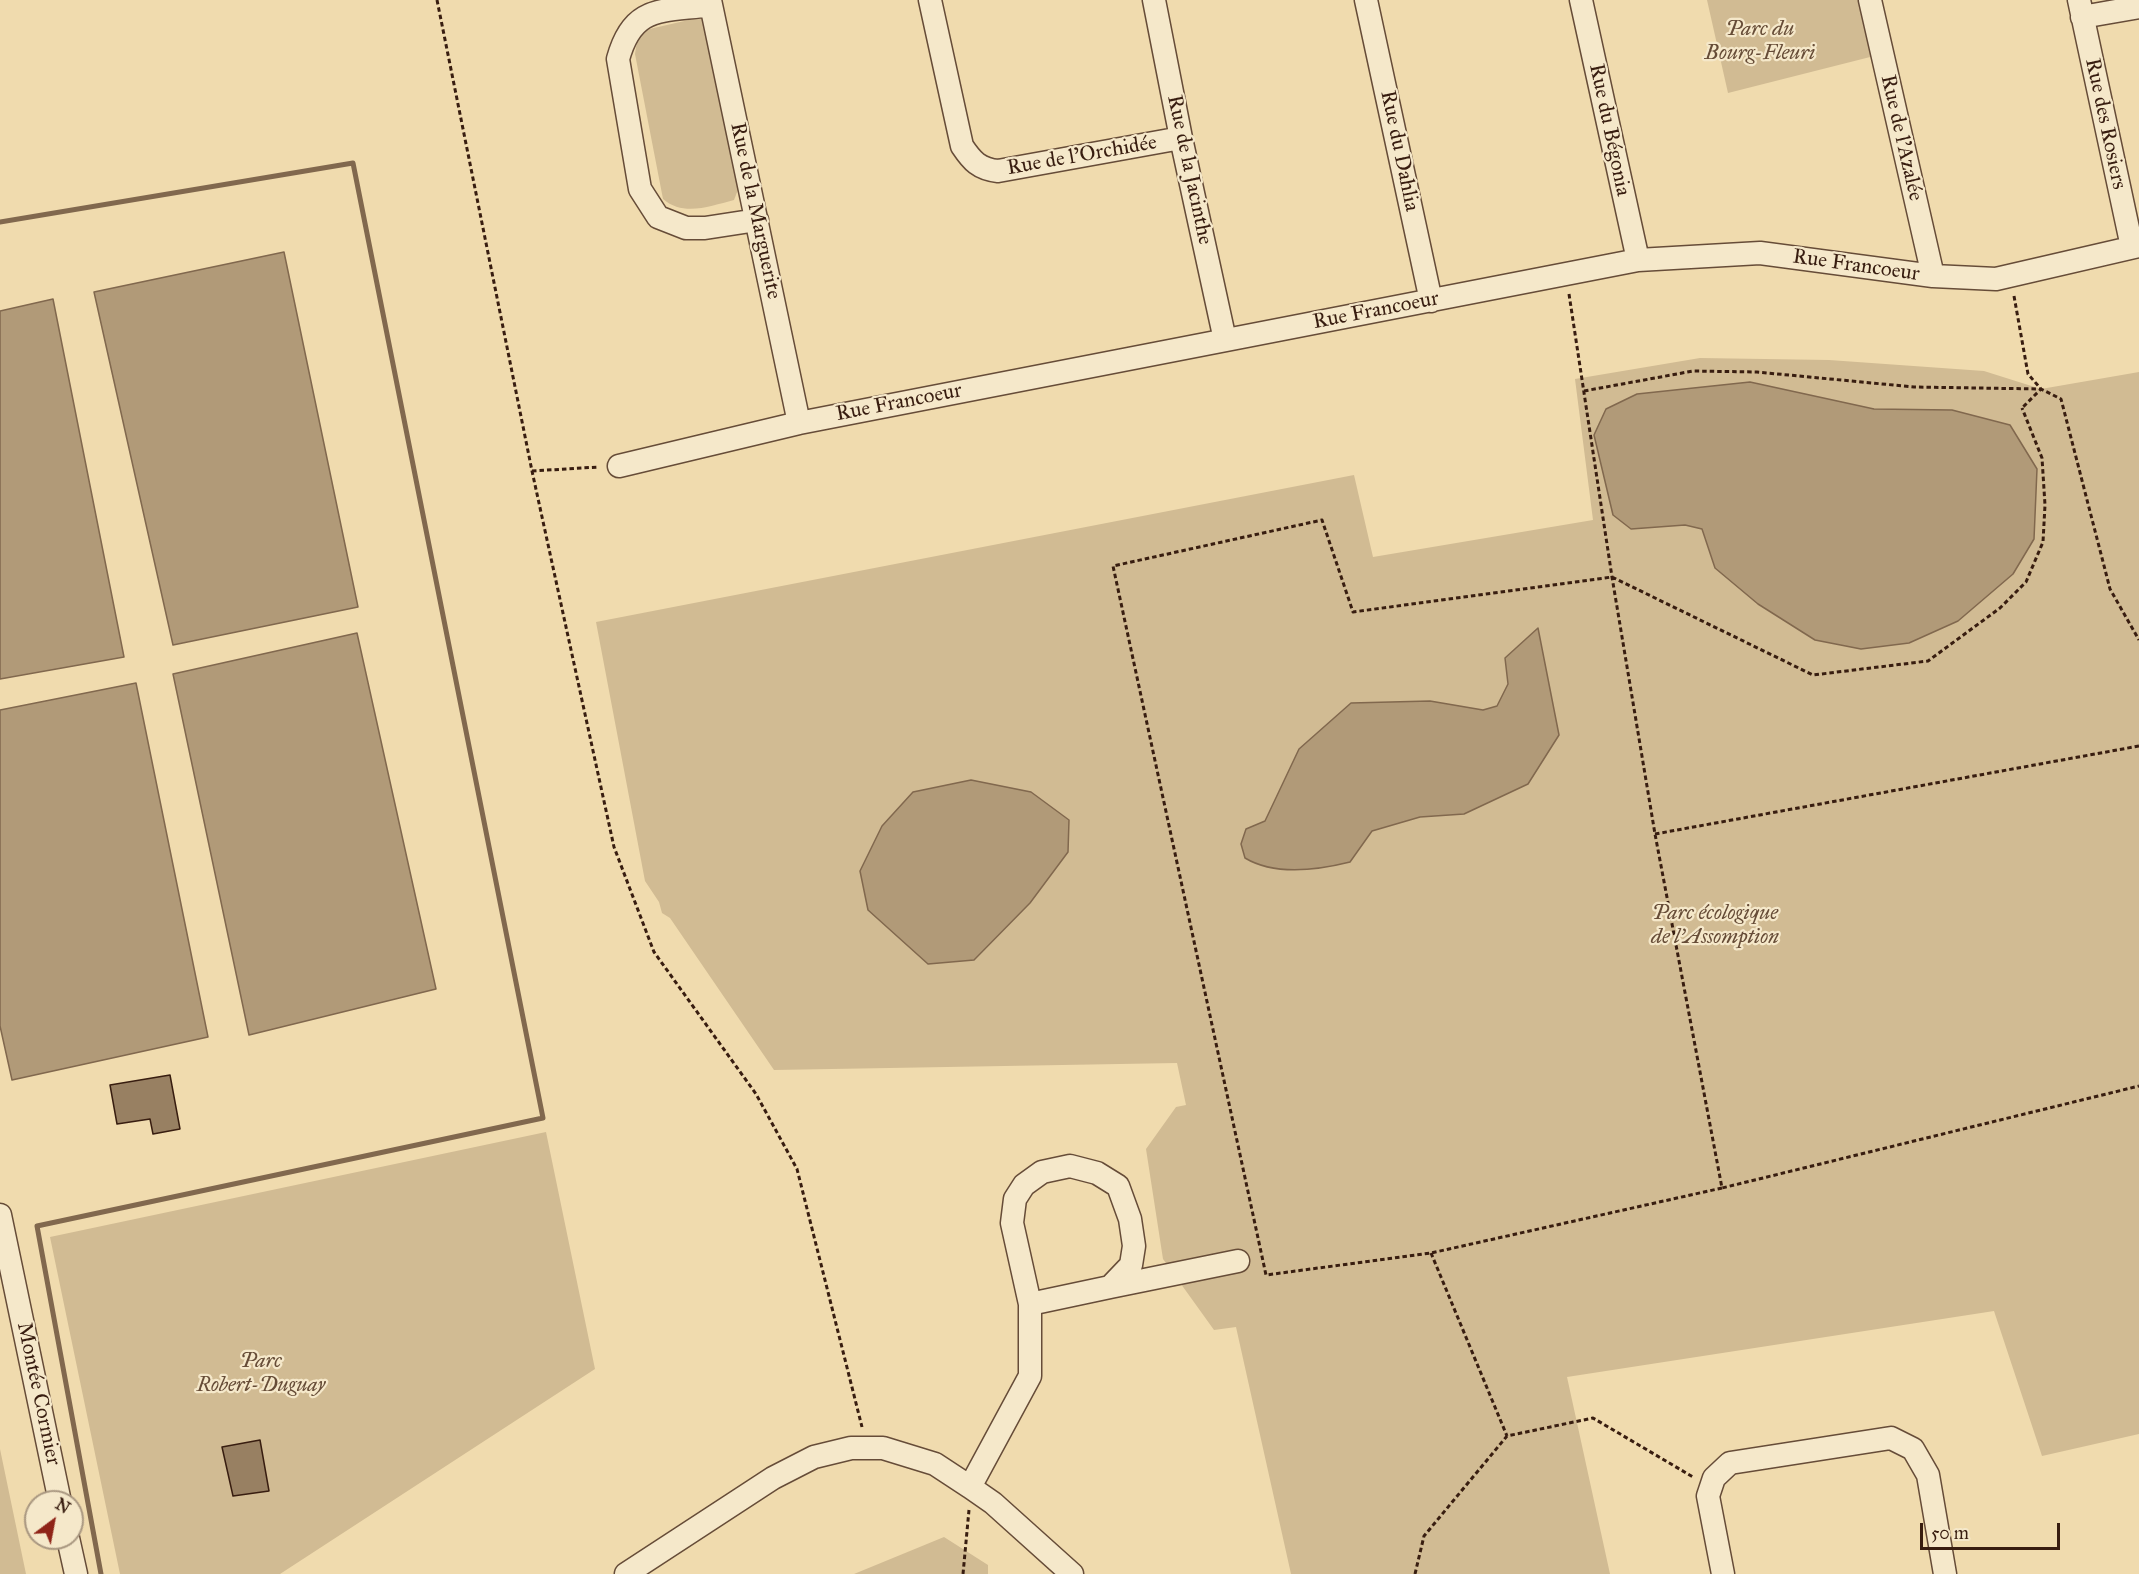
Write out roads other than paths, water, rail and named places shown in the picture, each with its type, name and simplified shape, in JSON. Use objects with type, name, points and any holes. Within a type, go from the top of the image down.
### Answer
[{"type":"street","name":"Rue de l'Orchidée","points":[[930,0],[962,146],[972,161],[984,170],[998,171],[1181,138]]},
{"type":"street","name":"Rue de la Jacinthe","points":[[1154,0],[1181,138],[1226,340]]},
{"type":"street","name":"Rue du Dahlia","points":[[1366,0],[1431,301]]},
{"type":"street","name":"Rue du Bégonia","points":[[1581,0],[1638,260]]},
{"type":"street","name":"Rue de l'Azalée","points":[[1870,0],[1933,276]]},
{"type":"street","name":"Rue de la Marguerite","points":[[710,3],[799,423]]},
{"type":"street","points":[[710,3],[645,15],[636,23],[622,44],[618,59],[640,189],[658,217],[686,228],[705,228],[757,220]]},
{"type":"street","points":[[2081,9],[2139,7]]},
{"type":"street","name":"Rue des Rosiers","points":[[2081,9],[2136,247]]},
{"type":"street","name":"Rue Francoeur","points":[[619,466],[799,423],[1638,260],[1760,253],[1933,276],[1995,279],[2136,247]]},
{"type":"street","points":[[970,1487],[1030,1376],[1030,1304],[1011,1223],[1015,1199],[1024,1185],[1042,1172],[1070,1166],[1097,1173],[1118,1186],[1130,1219],[1134,1246],[1131,1265],[1110,1287]]},
{"type":"street","name":"Montée Cormier","points":[[0,1215],[57,1490]]},
{"type":"street","points":[[1030,1304],[1238,1262]]},
{"type":"street","points":[[1723,1574],[1708,1496],[1714,1478],[1730,1463],[1891,1438],[1913,1449],[1928,1475],[1945,1574]]},
{"type":"street","points":[[626,1574],[773,1478],[814,1457],[851,1448],[884,1448],[935,1464],[993,1503],[1072,1574]]},
{"type":"street","points":[[71,1550],[76,1574]]},
{"type":"waterway","points":[[0,222],[353,163],[543,1118],[37,1226],[101,1574]]},
{"type":"park label","name":"Parc du Bourg-Fleuri","points":[[1760,42]]},
{"type":"park label","name":"Parc écologique de l'Assomption","points":[[1715,926]]},
{"type":"park label","name":"Parc Robert-Duguay","points":[[261,1374]]}]
